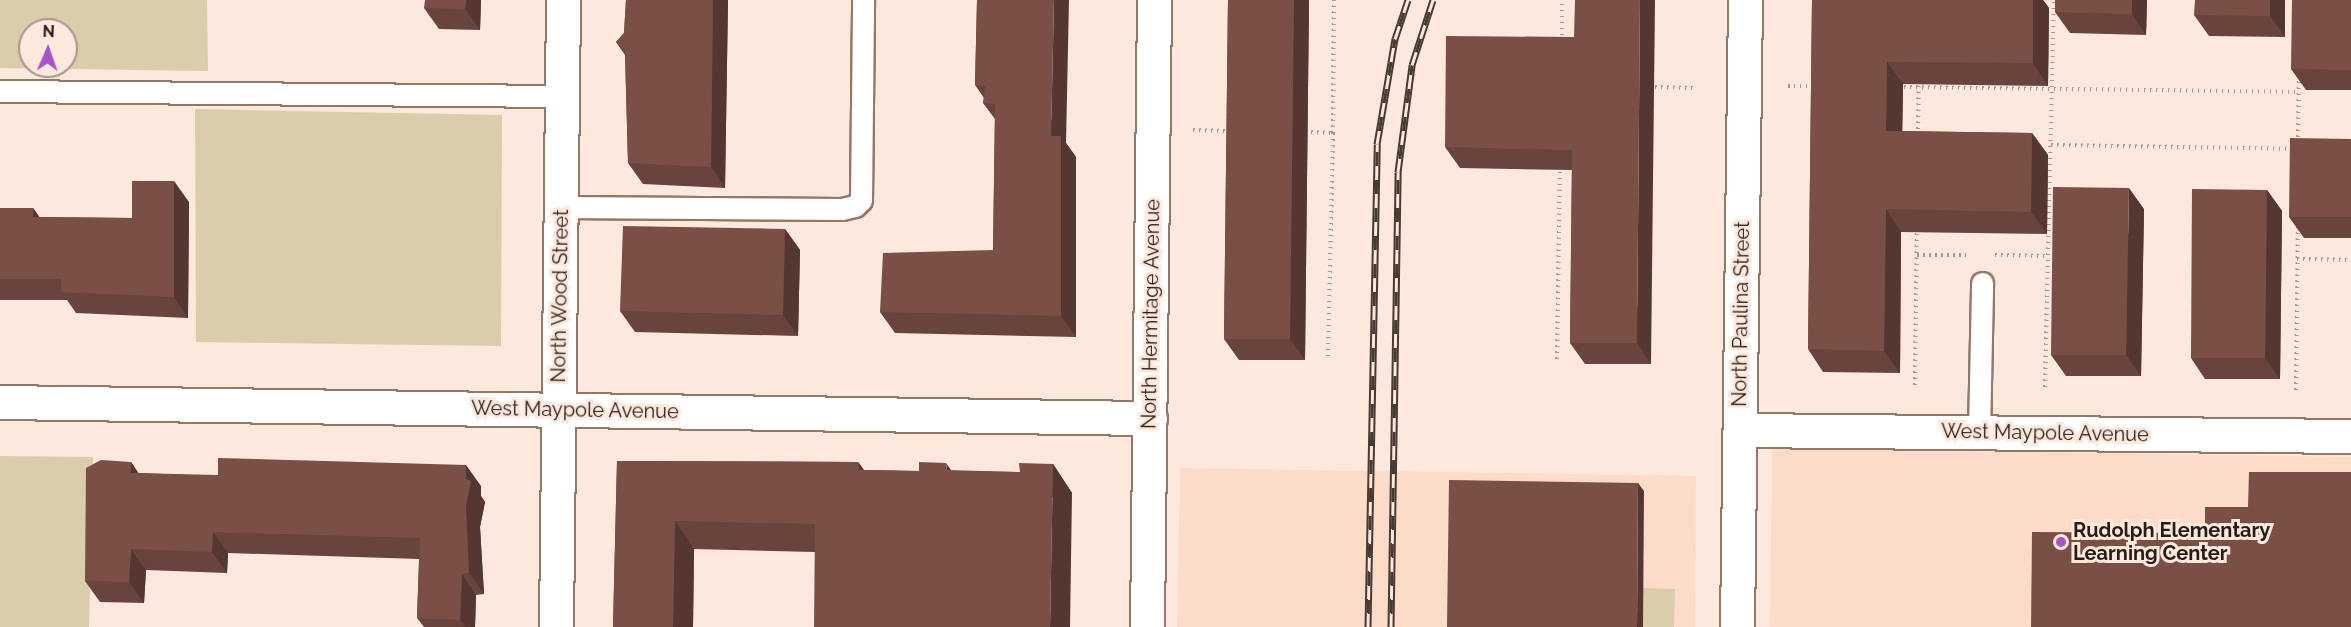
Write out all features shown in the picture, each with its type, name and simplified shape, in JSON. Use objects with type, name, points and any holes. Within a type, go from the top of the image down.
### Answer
[{"type":"street","name":"North Wood Street","points":[[556,627],[563,0]]},
{"type":"street","name":"North Hermitage Avenue","points":[[1147,627],[1154,0]]},
{"type":"street","name":"North Paulina Street","points":[[1737,627],[1745,0]]},
{"type":"street","name":"West Maypole Avenue","points":[[0,402],[1150,418]]},
{"type":"street","name":"West Maypole Avenue","points":[[1740,430],[2351,436]]},
{"type":"lane","points":[[561,207],[842,209],[855,206],[861,200],[863,0]]},
{"type":"lane","points":[[0,91],[562,96]]},
{"type":"lane","points":[[1979,432],[1982,283]]},
{"type":"path","points":[[1328,356],[1334,0]]},
{"type":"path","points":[[1562,0],[1562,53]]},
{"type":"path","points":[[2045,387],[2054,0]]},
{"type":"path","points":[[2298,160],[2299,69]]},
{"type":"path","points":[[1918,147],[1919,76]]},
{"type":"path","points":[[1788,86],[1823,86]]},
{"type":"path","points":[[1639,87],[1694,88]]},
{"type":"path","points":[[1895,87],[2299,92]]},
{"type":"path","points":[[1193,129],[1240,131]]},
{"type":"path","points":[[1298,132],[1333,133]]},
{"type":"path","points":[[2050,145],[2298,149]]},
{"type":"path","points":[[1557,359],[1560,156]]},
{"type":"path","points":[[2296,390],[2298,215]]},
{"type":"path","points":[[1915,385],[1917,219]]},
{"type":"path","points":[[2297,259],[2351,260]]},
{"type":"shaded area","points":[[0,0],[207,0],[208,71],[78,69],[78,18],[18,18],[18,68],[0,68]]},
{"type":"shaded area","points":[[195,109],[502,115],[501,346],[196,342]]},
{"type":"shaded area","name":"Rudolph Elementary Learning Center","points":[[1772,448],[2351,457],[2351,627],[1770,627]]},
{"type":"shaded area","points":[[0,456],[93,457],[89,627],[0,627]]},
{"type":"shaded area","points":[[1180,468],[1696,476],[1695,627],[1177,627]]},
{"type":"shaded area","points":[[1643,588],[1675,589],[1674,627],[1643,627]]},
{"type":"building","points":[[425,0],[466,0],[465,9],[424,8]]},
{"type":"building","points":[[626,0],[713,0],[711,167],[628,163],[625,51],[616,42],[624,33]]},
{"type":"building","points":[[977,0],[1054,0],[1051,136],[1061,136],[1061,316],[880,312],[883,253],[993,250],[995,104],[983,103],[985,86],[975,85]]},
{"type":"building","points":[[1228,0],[1294,0],[1290,339],[1224,339]]},
{"type":"building","points":[[1575,0],[1640,0],[1637,343],[1570,343],[1572,150],[1445,147],[1446,36],[1574,37]]},
{"type":"building","points":[[1812,0],[2033,0],[2033,63],[1887,62],[1886,131],[2032,133],[2031,212],[1886,209],[1884,351],[1808,349]]},
{"type":"building","points":[[2055,0],[2132,0],[2132,14],[2055,12]]},
{"type":"building","points":[[2195,0],[2270,0],[2270,16],[2194,15]]},
{"type":"building","points":[[2292,0],[2351,0],[2351,70],[2291,69]]},
{"type":"building","points":[[2290,138],[2351,139],[2351,217],[2289,217]]},
{"type":"building","points":[[132,181],[174,181],[174,297],[61,292],[61,279],[0,279],[0,208],[33,208],[33,217],[132,218]]},
{"type":"building","points":[[2053,187],[2129,188],[2126,355],[2051,355]]},
{"type":"building","points":[[2192,189],[2267,190],[2265,358],[2191,358]]},
{"type":"building","points":[[623,226],[785,229],[783,315],[620,311]]},
{"type":"building","points":[[218,458],[466,465],[466,479],[471,481],[466,506],[469,573],[462,574],[460,620],[417,618],[420,538],[213,532],[212,552],[131,549],[129,582],[85,581],[86,468],[101,460],[131,462],[131,473],[218,475]]},
{"type":"building","points":[[617,461],[858,462],[859,470],[919,471],[919,462],[946,463],[947,470],[1020,472],[1019,463],[1053,464],[1050,627],[814,627],[815,524],[675,521],[673,627],[613,627]]},
{"type":"building","points":[[2249,472],[2351,472],[2351,627],[2031,627],[2032,532],[2205,533],[2205,507],[2248,507]]},
{"type":"building","points":[[1449,480],[1638,483],[1637,627],[1447,627]]},
{"type":"railway","points":[[1368,627],[1377,144],[1395,39],[1408,0]]},
{"type":"railway","points":[[1391,627],[1398,172],[1412,65],[1433,0]]},
{"type":"place","name":"Rudolph Elementary Learning Center","points":[[2061,542]]}]
